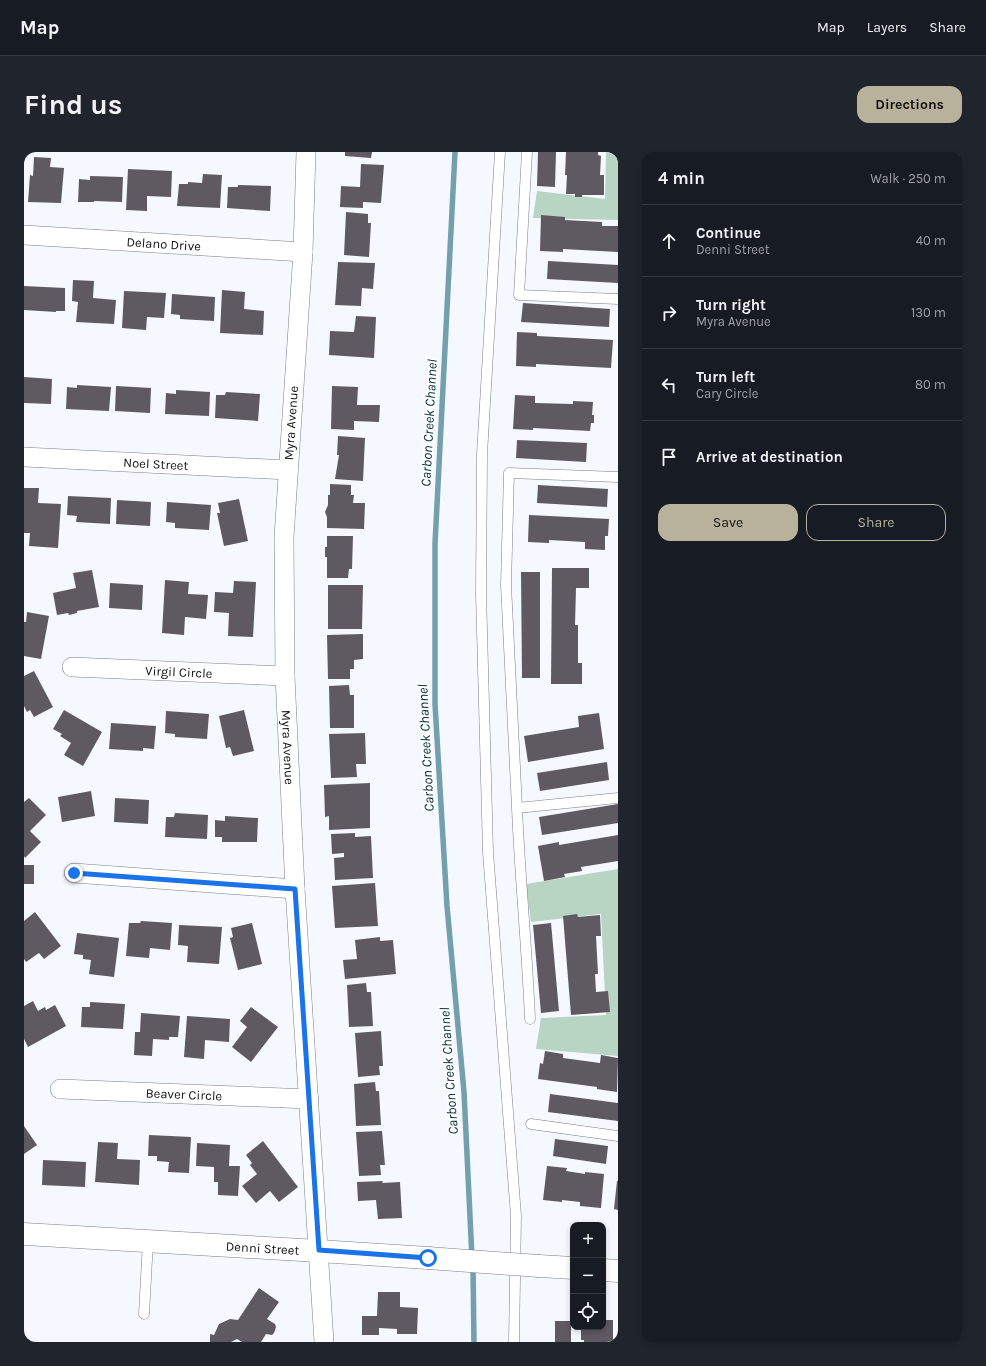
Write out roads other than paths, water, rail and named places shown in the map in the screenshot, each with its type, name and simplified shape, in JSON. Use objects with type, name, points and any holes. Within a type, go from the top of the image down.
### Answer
[{"type":"main road","name":"Denni Street","points":[[24,1234],[319,1250],[570,1268]]},
{"type":"main road","points":[[606,1270],[618,1271]]},
{"type":"street","name":"Myra Avenue","points":[[306,152],[303,252],[284,537],[285,676],[295,889],[324,1342]]},
{"type":"street","name":"Delano Drive","points":[[24,235],[303,252]]},
{"type":"street","name":"Noel Street","points":[[24,457],[288,470]]},
{"type":"street","name":"Virgil Circle","points":[[72,667],[285,676]]},
{"type":"street","points":[[74,873],[295,889]]},
{"type":"street","name":"Beaver Circle","points":[[60,1089],[309,1099]]},
{"type":"lane","points":[[500,152],[482,454],[481,593],[488,852],[516,1216],[514,1342]]},
{"type":"lane","points":[[527,152],[519,295],[618,299]]},
{"type":"lane","points":[[530,1018],[520,874],[506,585],[509,473],[618,477]]},
{"type":"lane","points":[[517,808],[618,798]]},
{"type":"lane","points":[[531,1124],[618,1136]]},
{"type":"lane","points":[[144,1314],[148,1241]]},
{"type":"waterway","name":"Carbon Creek Channel","points":[[455,152],[435,544],[435,704],[447,906],[464,1092],[472,1258]]},
{"type":"waterway","name":"Carbon Creek Channel","points":[[473,1266],[474,1342]]}]
